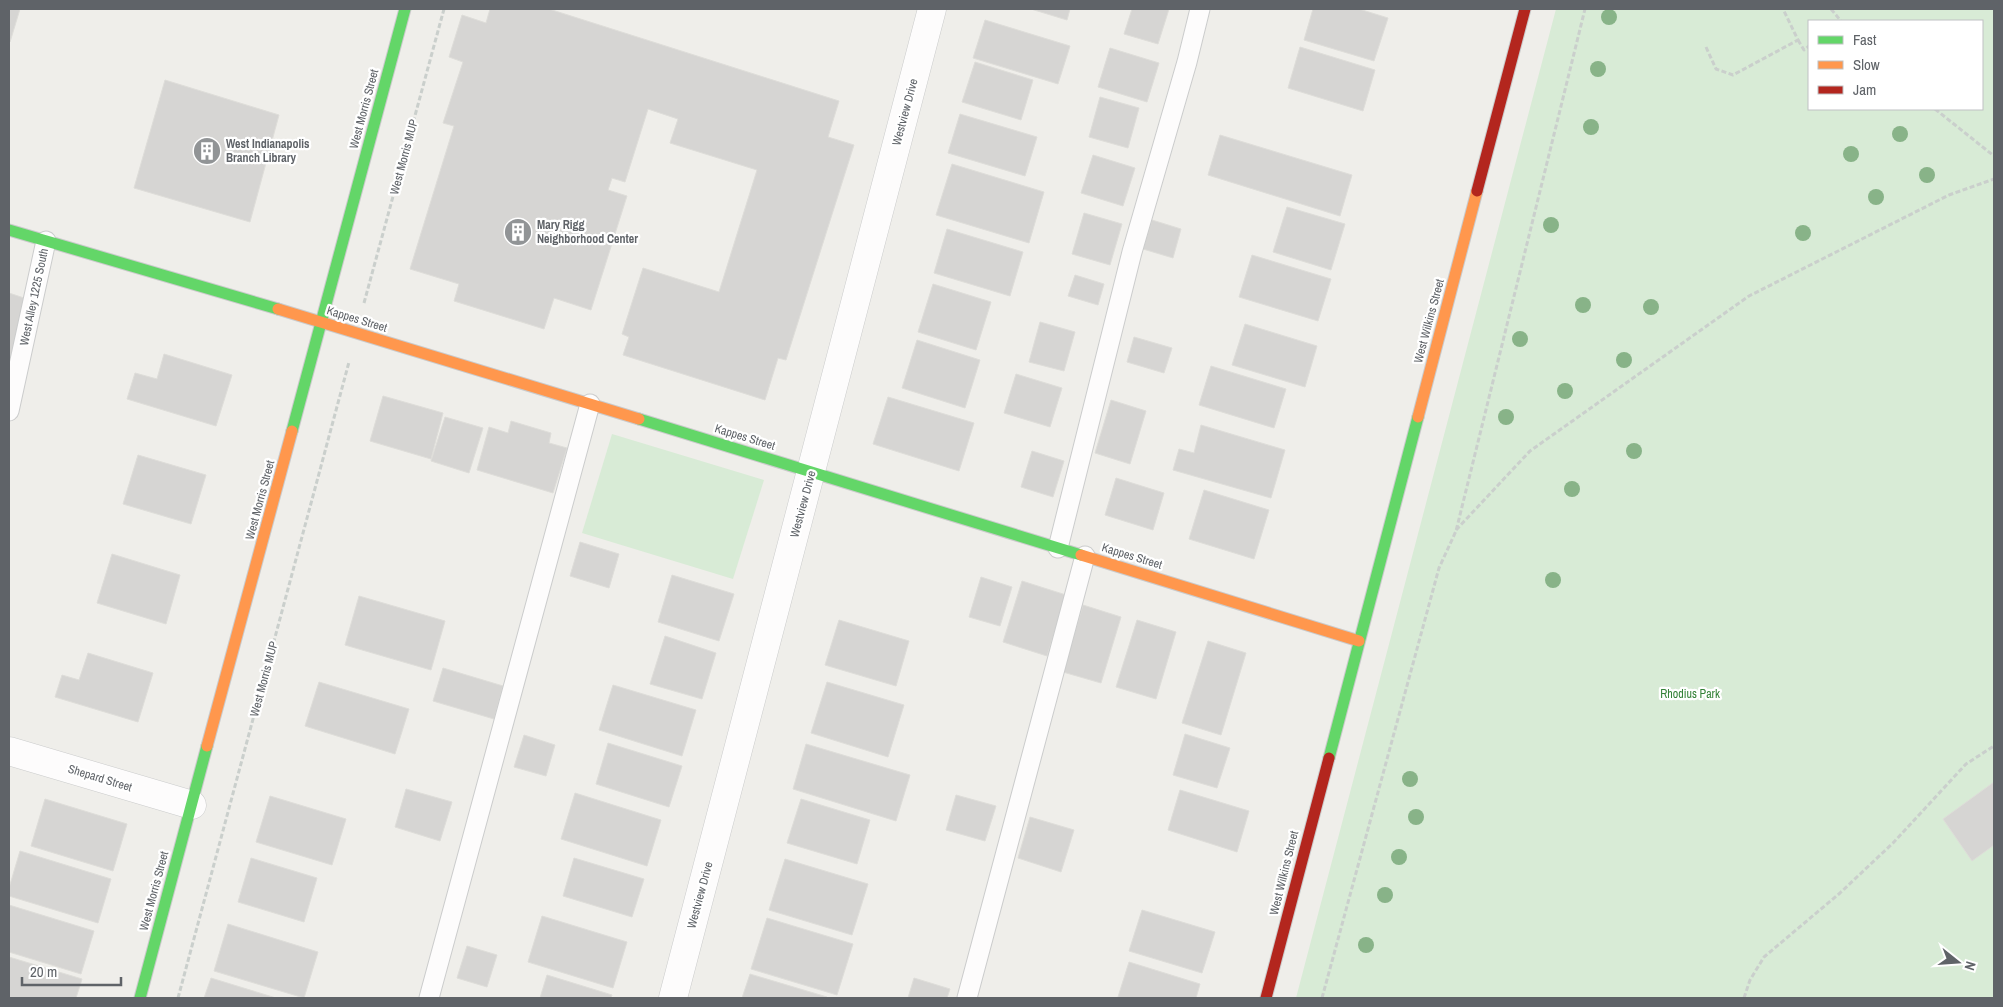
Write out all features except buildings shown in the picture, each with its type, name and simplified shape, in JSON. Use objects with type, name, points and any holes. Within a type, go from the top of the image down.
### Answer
[{"type":"street","name":"West Morris Street","points":[[140,998],[405,9]]},
{"type":"street","name":"Westview Drive","points":[[673,998],[932,9]]},
{"type":"street","name":"West Wilkins Street","points":[[1266,998],[1525,9]]},
{"type":"street","name":"Kappes Street","points":[[9,230],[811,471],[1359,641]]},
{"type":"street","name":"Shepard Street","points":[[9,751],[192,805]]},
{"type":"lane","points":[[1058,548],[1132,252],[1187,62],[1200,9]]},
{"type":"lane","name":"West Alley 1225 South","points":[[9,411],[46,241]]},
{"type":"lane","points":[[429,998],[590,404]]},
{"type":"lane","points":[[967,998],[1085,556]]},
{"type":"path","name":"West Morris MUP","points":[[364,304],[444,9]]},
{"type":"path","points":[[1322,998],[1439,568],[1456,531],[1585,9]]},
{"type":"path","points":[[1783,9],[1804,50],[1808,47]]},
{"type":"path","points":[[1831,9],[1840,20]]},
{"type":"path","points":[[1706,47],[1716,70],[1733,75],[1798,40]]},
{"type":"path","points":[[1937,110],[1994,156]]},
{"type":"path","points":[[1456,531],[1530,451],[1749,296],[1949,194],[1994,179]]},
{"type":"path","name":"West Morris MUP","points":[[178,998],[350,360]]},
{"type":"path","points":[[1744,998],[1750,980],[1764,957],[1840,894],[1886,850],[1966,764],[1994,746]]},
{"type":"green space","name":"Rhodius Park","points":[[1556,9],[1994,9],[1994,998],[1296,998]]},
{"type":"green space","points":[[612,434],[764,480],[733,579],[582,533]]},
{"type":"traffic: fast","points":[[292,431],[405,9]]},
{"type":"traffic: fast","points":[[9,230],[278,309]]},
{"type":"traffic: fast","points":[[1329,758],[1418,417]]},
{"type":"traffic: fast","points":[[639,419],[1081,555]]},
{"type":"traffic: fast","points":[[140,998],[207,746]]},
{"type":"traffic: slow","points":[[1418,417],[1477,191]]},
{"type":"traffic: slow","points":[[278,309],[639,419]]},
{"type":"traffic: slow","points":[[207,746],[292,431]]},
{"type":"traffic: slow","points":[[1081,555],[1359,641]]},
{"type":"traffic: jam","points":[[1477,191],[1525,9]]},
{"type":"traffic: jam","points":[[1266,998],[1329,758]]},
{"type":"place","name":"West Indianapolis Branch Library","points":[[207,151]]},
{"type":"place","name":"Mary Rigg Neighborhood Center","points":[[518,232]]}]
